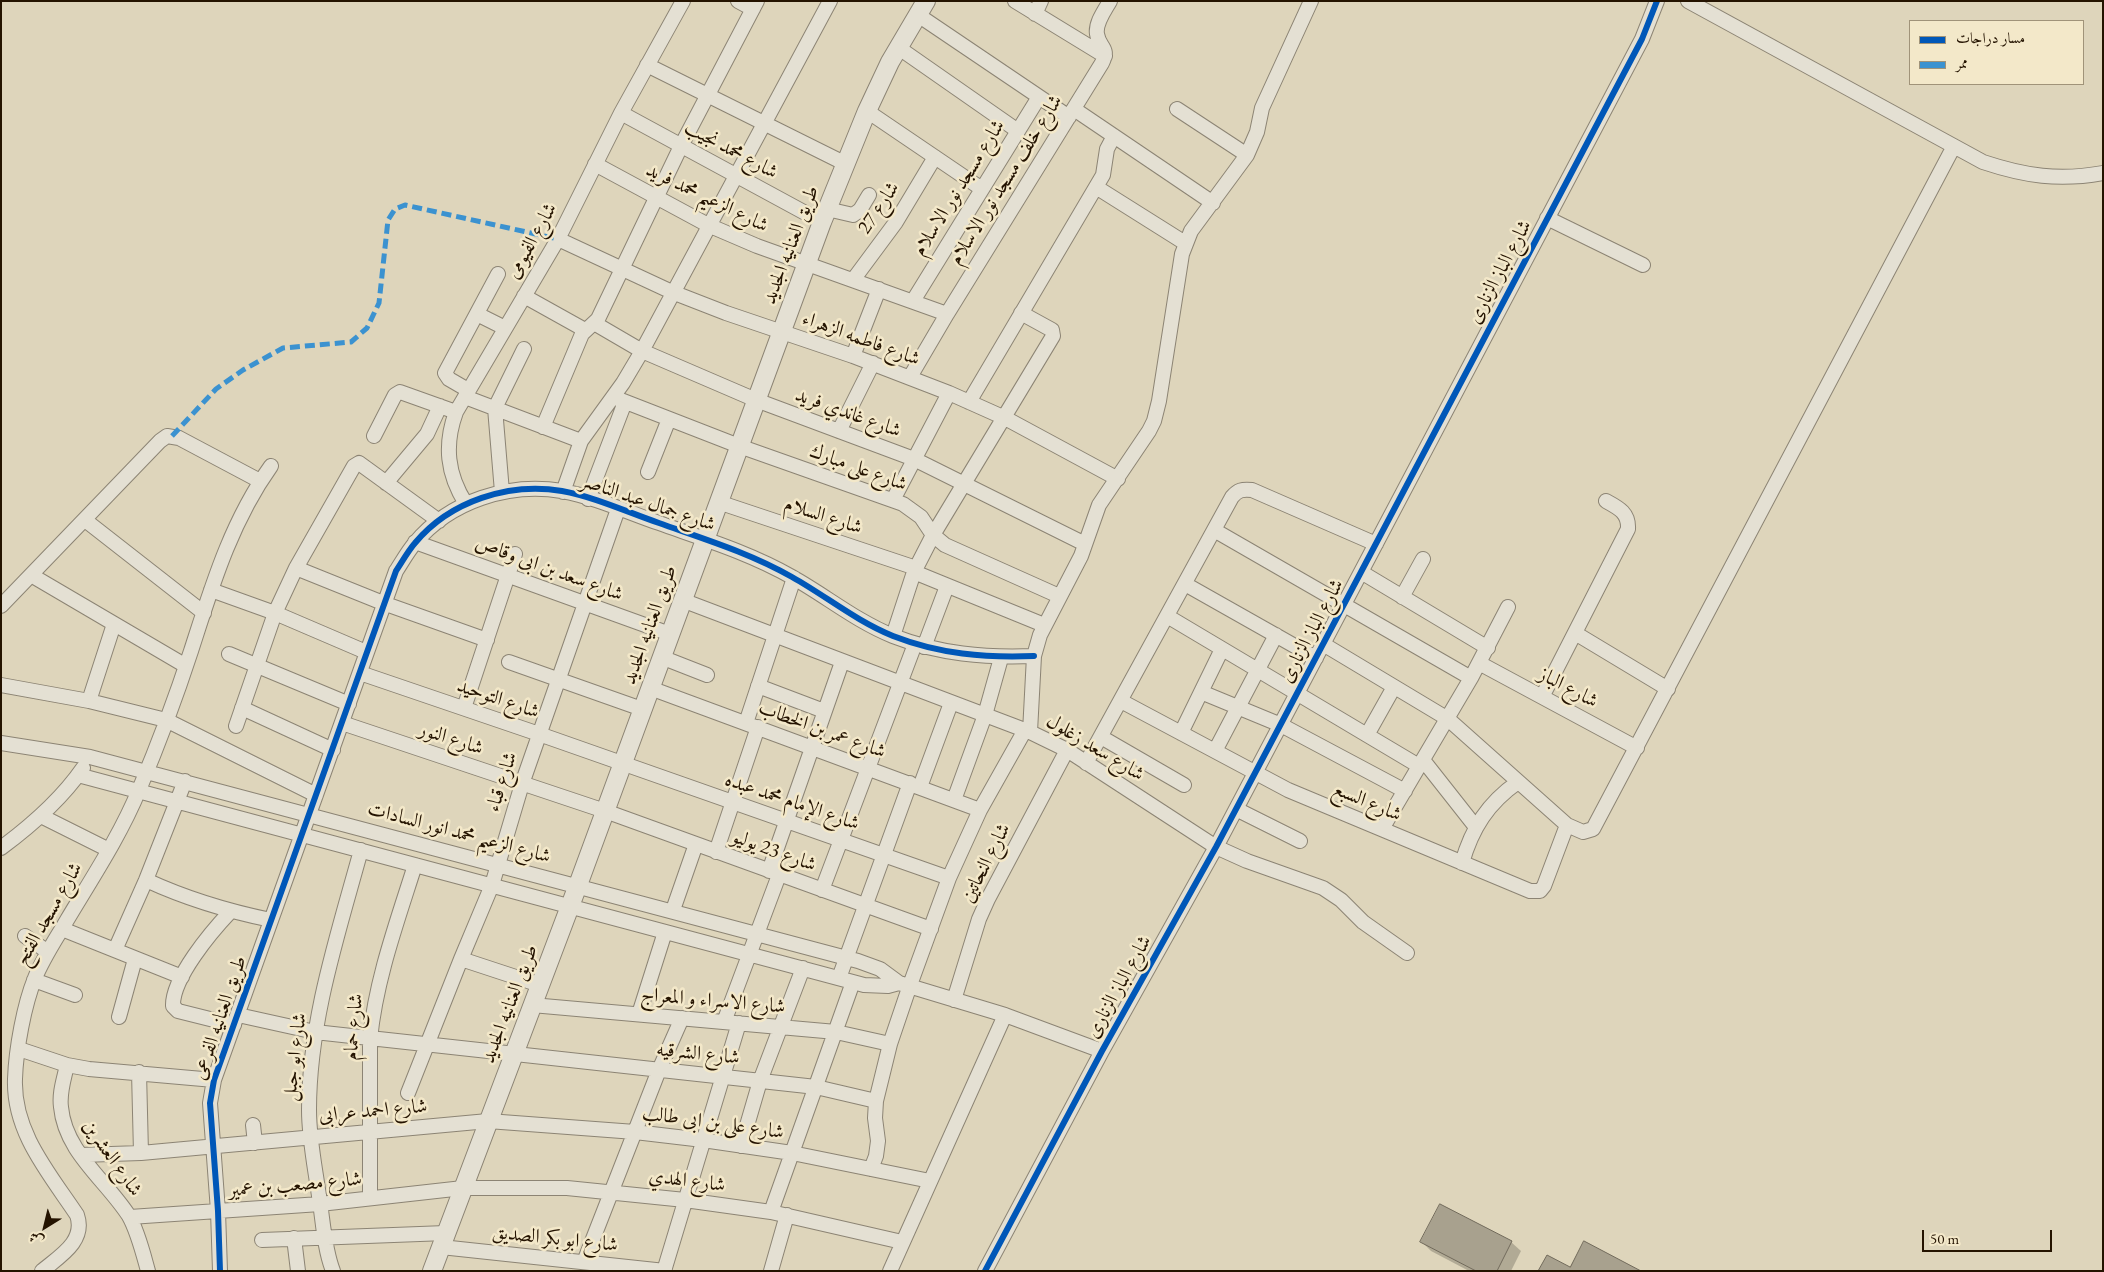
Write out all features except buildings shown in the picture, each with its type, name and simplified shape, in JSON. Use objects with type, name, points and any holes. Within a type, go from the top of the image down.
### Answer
[{"type":"street","name":"شارع الفيومى","points":[[466,504],[454,483],[448,460],[451,427],[456,412],[558,239],[594,164],[683,1]]},
{"type":"street","points":[[543,426],[590,327],[622,269],[655,197],[755,5],[738,1]]},
{"type":"street","points":[[588,499],[619,400],[642,352],[672,292],[830,1]]},
{"type":"street","points":[[1015,1],[1038,8],[1105,56]]},
{"type":"street","points":[[1105,56],[1104,49],[1096,34],[1097,26],[1110,1]]},
{"type":"street","points":[[871,1170],[878,1141],[875,1118],[876,1101],[905,984],[931,929],[948,878],[980,810],[1027,731],[1034,656],[1044,624],[1085,544],[1099,506],[1154,421],[1185,244],[1192,231],[1247,155],[1257,132],[1262,108],[1311,1]]},
{"type":"street","name":"شارع الباز الزنارى","points":[[985,1271],[1102,1051],[1216,846],[1316,658],[1642,39],[1657,1]]},
{"type":"street","points":[[1688,1],[1983,162],[2015,172],[2048,178],[2081,177],[2103,173]]},
{"type":"street","points":[[922,8],[1039,97],[1114,136],[1213,203]]},
{"type":"street","name":"طريق العنانيه الجديد","points":[[432,1271],[578,885],[825,215],[868,111],[899,48],[922,8]]},
{"type":"street","points":[[899,48],[1018,131]]},
{"type":"street","name":"شارع خلف مسجد نور الاسلام","points":[[910,377],[1105,56]]},
{"type":"street","points":[[647,65],[846,164]]},
{"type":"street","name":"شارع مسجد نور الاسلام","points":[[913,301],[1039,97]]},
{"type":"street","points":[[1177,109],[1247,155]]},
{"type":"street","points":[[868,111],[982,189]]},
{"type":"street","name":"شارع محمد نجيب","points":[[621,113],[735,175],[825,215],[853,216],[860,210],[869,195]]},
{"type":"street","points":[[970,402],[1103,175],[1107,149],[1114,136]]},
{"type":"street","points":[[1323,644],[1448,719],[1567,825],[1583,832],[1593,829],[1954,146]]},
{"type":"street","name":"شارع 27","points":[[853,280],[896,222],[935,157]]},
{"type":"street","name":"شارع الزعيم محمد فريد","points":[[594,164],[708,225],[757,246],[947,314]]},
{"type":"street","points":[[1096,187],[1185,244]]},
{"type":"street","points":[[1547,218],[1643,265]]},
{"type":"street","name":"شارع فاطمه الزهراء","points":[[558,239],[672,292],[873,363],[949,393],[1005,418],[1118,478]]},
{"type":"street","points":[[498,274],[445,373],[466,394],[495,408],[581,442]]},
{"type":"street","points":[[853,356],[880,289]]},
{"type":"street","name":"شارع غاندي فريد","points":[[524,296],[642,352],[756,400],[914,459],[1085,544]]},
{"type":"street","points":[[893,636],[915,570],[933,535],[1005,418],[1054,333],[1050,328],[1021,313]]},
{"type":"street","points":[[477,314],[505,328]]},
{"type":"street","points":[[502,492],[495,408],[524,349]]},
{"type":"street","points":[[839,431],[873,363]]},
{"type":"street","points":[[374,436],[397,393],[403,392],[456,412]]},
{"type":"street","points":[[893,500],[949,393]]},
{"type":"street","points":[[564,492],[581,442],[592,425],[619,400]]},
{"type":"street","name":"شارع على مبارك","points":[[619,400],[740,446],[893,500],[913,510],[921,517],[933,535],[951,549],[1059,596]]},
{"type":"street","points":[[386,483],[426,434],[440,406]]},
{"type":"street","points":[[648,472],[669,419]]},
{"type":"street","points":[[1,606],[160,441],[167,436],[179,438],[260,481]]},
{"type":"street","points":[[236,726],[275,613],[296,568],[354,466],[359,463],[439,521]]},
{"type":"street","name":"شارع مسجد الفتح","points":[[42,1271],[77,1239],[80,1223],[21,1126],[15,1102],[18,1049],[27,1002],[34,980],[48,952],[109,850],[138,792],[239,518],[260,481],[271,466]]},
{"type":"street","name":"شارع جمال عبد الناصر","points":[[309,814],[396,571],[416,542],[439,521],[466,504],[502,492],[529,489],[564,492],[705,539],[758,560],[794,578],[852,616],[893,636],[920,645],[967,656],[1000,658],[1034,656]]},
{"type":"street","points":[[1086,763],[1232,497],[1237,492],[1244,489],[1252,490],[1376,544]]},
{"type":"street","points":[[1542,696],[1628,530],[1629,522],[1626,515],[1606,501]]},
{"type":"street","name":"شارع السلام","points":[[718,502],[915,570],[947,586],[1044,624]]},
{"type":"street","name":"شارع قباء","points":[[408,1093],[492,885],[522,784],[618,509]]},
{"type":"street","points":[[84,520],[204,613]]},
{"type":"street","points":[[1214,530],[1471,678]]},
{"type":"street","name":"شارع سعد بن ابى وقاص","points":[[416,542],[670,634]]},
{"type":"street","points":[[464,708],[515,554]]},
{"type":"street","points":[[1402,597],[1423,559]]},
{"type":"street","points":[[296,568],[383,603],[487,640]]},
{"type":"street","points":[[1361,572],[1488,648]]},
{"type":"street","points":[[31,575],[186,666]]},
{"type":"street","points":[[716,852],[733,803],[752,725],[758,686],[794,578]]},
{"type":"street","points":[[1185,584],[1316,658]]},
{"type":"street","points":[[822,890],[900,684],[947,586]]},
{"type":"street","points":[[211,590],[275,613],[366,652]]},
{"type":"street","name":"شارع سعد زغلول","points":[[682,600],[1027,731],[1067,750],[1216,846],[1247,861],[1323,888],[1341,900],[1370,928],[1407,953]]},
{"type":"street","points":[[1382,829],[1448,719],[1488,648],[1508,607]]},
{"type":"street","points":[[1167,616],[1367,735],[1421,763],[1475,826]]},
{"type":"street","points":[[89,701],[114,624]]},
{"type":"street","points":[[1575,633],[1668,689]]},
{"type":"street","points":[[1215,751],[1276,635]]},
{"type":"street","points":[[1181,732],[1222,648]]},
{"type":"street","points":[[229,654],[349,704]]},
{"type":"street","points":[[661,657],[707,675]]},
{"type":"street","points":[[954,800],[985,715],[1000,658]]},
{"type":"street","points":[[509,662],[642,709]]},
{"type":"street","points":[[724,1022],[758,933],[786,821],[842,662]]},
{"type":"street","name":"شارع الباز","points":[[1479,663],[1637,748]]},
{"type":"street","name":"شارع التوحيد","points":[[360,673],[622,764]]},
{"type":"street","points":[[1,684],[89,701],[166,720],[316,795]]},
{"type":"street","points":[[758,686],[824,711]]},
{"type":"street","points":[[1367,735],[1394,687]]},
{"type":"street","name":"شارع عمر بن الخطاب","points":[[650,688],[980,810]]},
{"type":"street","points":[[1201,692],[1280,725],[1405,791]]},
{"type":"street","name":"شارع السبع","points":[[1121,701],[1288,790],[1530,891],[1540,891],[1544,886],[1567,825]]},
{"type":"street","points":[[839,978],[884,856],[950,703]]},
{"type":"street","points":[[242,708],[332,750]]},
{"type":"street","name":"شارع النور","points":[[342,723],[605,812]]},
{"type":"street","points":[[1101,737],[1184,785]]},
{"type":"street","name":"شارع الزعيم محمد انور السادات","points":[[1,743],[90,757],[758,933],[880,969],[905,984],[1005,1015],[1102,1051]]},
{"type":"street","name":"شارع النحاتين","points":[[954,1000],[988,899],[1067,750]]},
{"type":"street","points":[[1,848],[55,803],[90,757]]},
{"type":"street","name":"شارع الإمام محمد عبده","points":[[622,764],[948,878]]},
{"type":"street","name":"شارع الزعيم محمد انور السادات","points":[[78,774],[138,792],[302,834],[853,982],[876,986],[905,984]]},
{"type":"street","points":[[115,950],[146,880],[184,782]]},
{"type":"street","points":[[1462,863],[1467,844],[1475,826],[1494,802],[1518,782]]},
{"type":"street","points":[[1236,809],[1300,841]]},
{"type":"street","name":"شارع 23 يوليو","points":[[605,812],[931,929]]},
{"type":"street","name":"طريق العنانيه الفرعى","points":[[220,1271],[218,1211],[210,1102],[214,1080],[309,814]]},
{"type":"street","points":[[41,816],[109,850]]},
{"type":"street","points":[[673,910],[696,844]]},
{"type":"street","name":"شارع ابو جبل","points":[[333,1271],[320,1204],[310,1136],[310,1083],[315,1032],[361,850]]},
{"type":"street","name":"شارع حمام","points":[[370,1198],[370,1039],[374,1003],[380,976],[415,865]]},
{"type":"street","points":[[146,880],[173,893],[230,912],[271,920]]},
{"type":"street","points":[[62,929],[182,977],[195,953],[230,912]]},
{"type":"street","points":[[639,1014],[666,932]]},
{"type":"street","points":[[25,936],[48,952]]},
{"type":"street","points":[[461,958],[540,985]]},
{"type":"street","points":[[119,1017],[135,959]]},
{"type":"street","points":[[740,1146],[760,1081],[803,968]]},
{"type":"street","name":"شارع الشرقيه","points":[[182,977],[172,1002],[175,1009],[236,1020],[370,1039],[816,1087],[876,1101]]},
{"type":"street","points":[[34,980],[75,995]]},
{"type":"street","points":[[772,1212],[853,982]]},
{"type":"street","name":"شارع الاسراء و المعراج","points":[[532,1005],[836,1032],[890,1044]]},
{"type":"street","points":[[890,1271],[1005,1015]]},
{"type":"street","points":[[576,1265],[611,1192],[659,1070],[682,1018]]},
{"type":"street","points":[[664,1271],[738,1023]]},
{"type":"street","points":[[18,1049],[67,1065],[89,1069],[214,1080]]},
{"type":"street","name":"شارع العشرين","points":[[67,1065],[62,1087],[62,1114],[70,1140],[130,1217],[148,1271]]},
{"type":"street","points":[[139,1072],[141,1153]]},
{"type":"street","name":"شارع على بن ابى طالب","points":[[488,1121],[635,1132],[703,1140],[792,1154],[930,1181]]},
{"type":"street","name":"شارع احمد عرابى","points":[[81,1155],[141,1153],[488,1121]]},
{"type":"street","points":[[253,1124],[255,1143]]},
{"type":"street","name":"شارع الهدي","points":[[463,1188],[567,1188],[685,1200],[772,1212],[902,1242]]},
{"type":"street","name":"شارع مصعب بن عمير","points":[[130,1217],[320,1204],[463,1188]]},
{"type":"street","points":[[771,1271],[787,1215]]},
{"type":"street","points":[[294,1238],[298,1271]]},
{"type":"street","name":"شارع ابو بكر الصديق","points":[[262,1240],[294,1238],[444,1240],[576,1265],[664,1271]]},
{"type":"marked path","points":[[172,436],[216,389],[243,370],[283,348],[351,342],[367,328],[379,303],[388,220],[395,209],[405,205],[558,239]]},
{"type":"cycle path","points":[[985,1271],[1102,1051],[1216,847],[1642,39],[1657,1]]},
{"type":"cycle path","points":[[220,1271],[218,1211],[210,1103],[214,1080],[396,571],[407,553],[429,528],[463,506],[501,492],[522,489],[562,491],[599,501],[760,561],[805,584],[866,623],[910,642],[962,654],[1034,656]]}]
